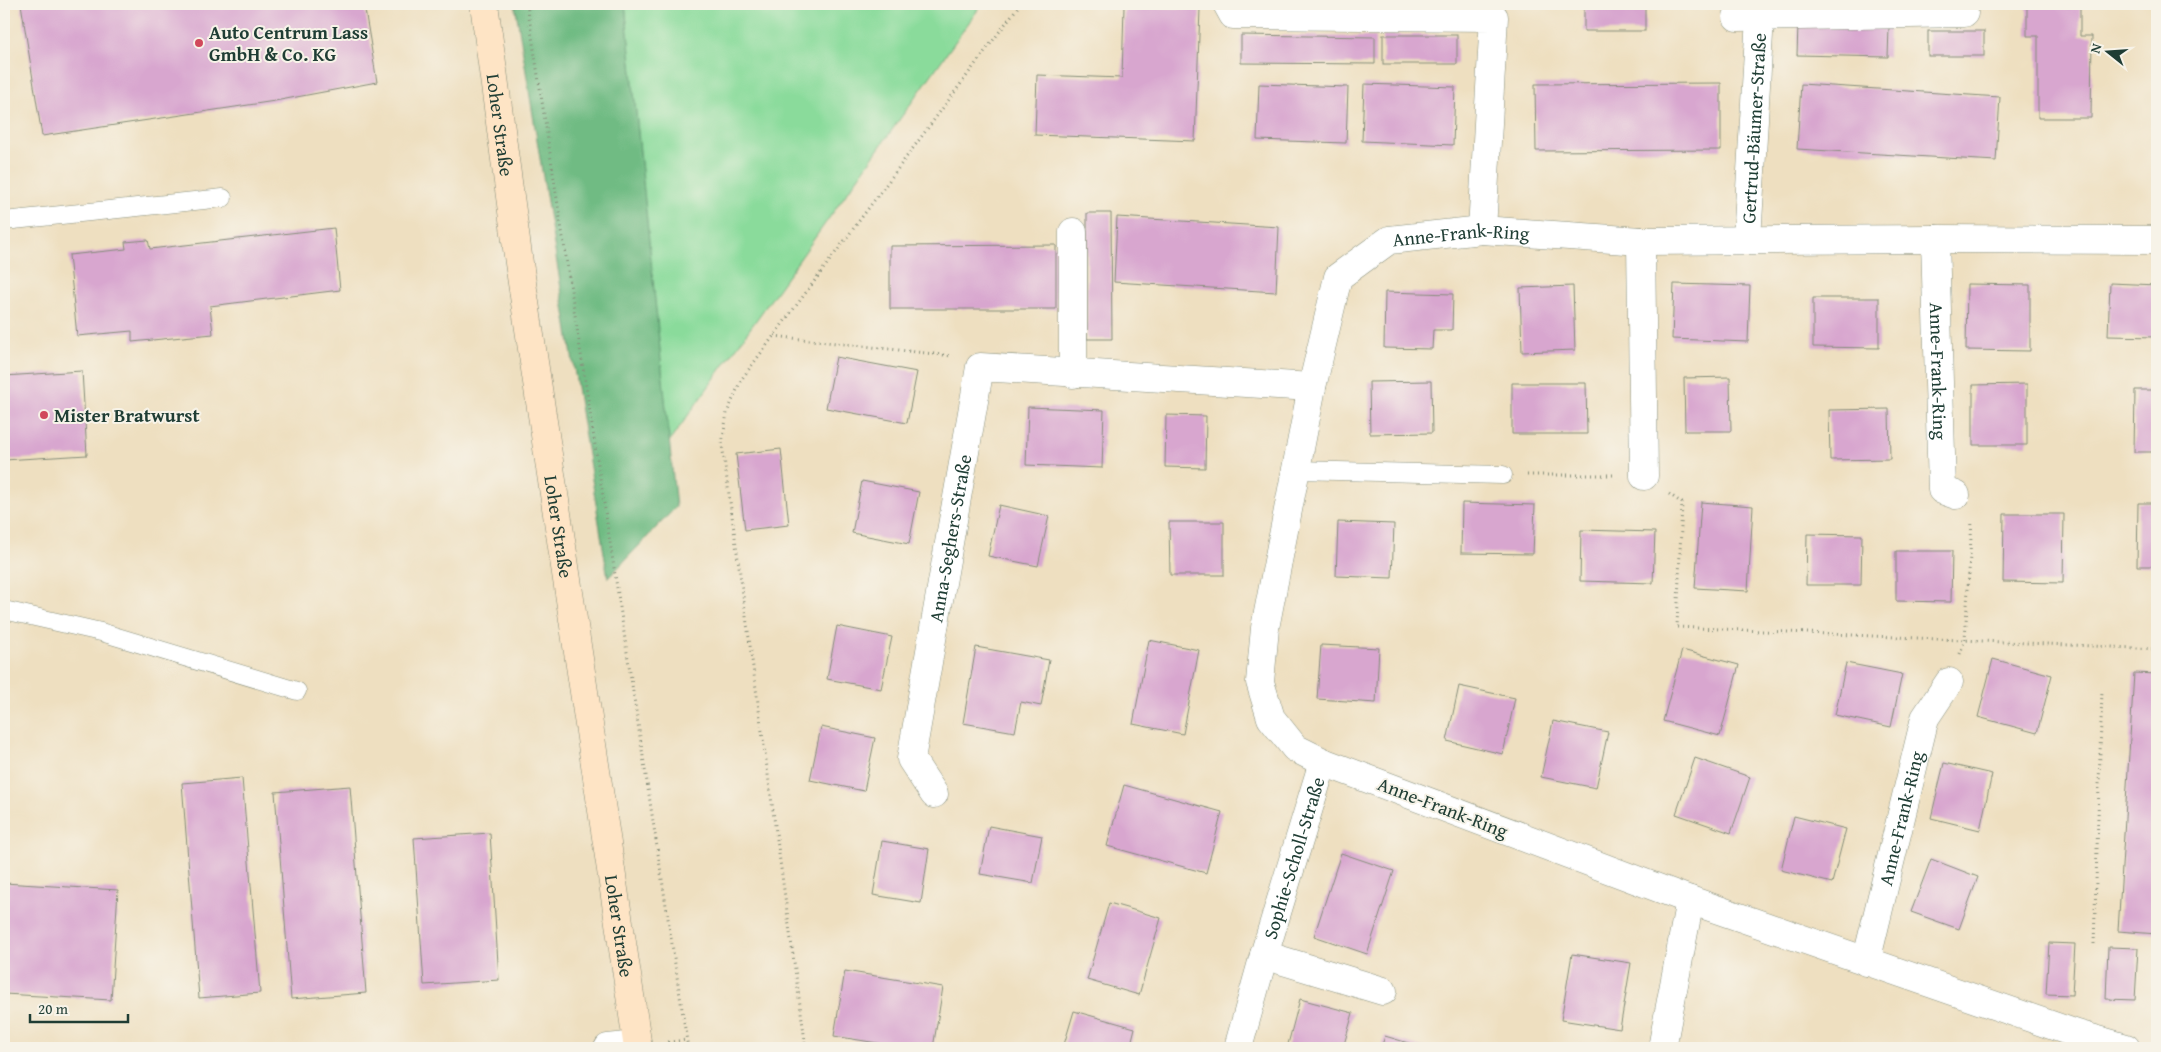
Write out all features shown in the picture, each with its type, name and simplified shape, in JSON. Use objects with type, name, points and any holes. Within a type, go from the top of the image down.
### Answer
[{"type":"main road","name":"Loher Straße","points":[[484,4],[519,263],[638,1046]]},
{"type":"street","points":[[1227,4],[1233,15],[1494,17],[1482,230]]},
{"type":"street","name":"Gertrud-Bäumer-Straße","points":[[1747,240],[1748,17],[1964,13]]},
{"type":"street","name":"Anne-Frank-Ring","points":[[2126,1048],[2076,1041],[1866,962],[1690,900],[1323,762],[1295,748],[1272,718],[1260,682],[1265,628],[1312,387],[1338,277],[1389,240],[1482,230],[1641,240],[2157,240]]},
{"type":"street","points":[[1073,232],[1073,374]]},
{"type":"street","name":"Anne-Frank-Ring","points":[[1935,239],[1942,490],[1956,495]]},
{"type":"street","points":[[1641,240],[1644,476]]},
{"type":"street","points":[[980,367],[1312,387]]},
{"type":"street","name":"Anna-Seghers-Straße","points":[[934,794],[911,759],[980,367]]},
{"type":"street","name":"Anne-Frank-Ring","points":[[1866,962],[1925,718],[1949,682]]},
{"type":"street","name":"Sophie-Scholl-Straße","points":[[1238,1048],[1264,955],[1323,762]]},
{"type":"street","points":[[1662,1048],[1690,900]]},
{"type":"street","name":"Sophie-Scholl-Straße","points":[[1264,955],[1383,992]]},
{"type":"street","points":[[608,1048],[638,1046]]},
{"type":"lane","points":[[4,221],[224,198]]},
{"type":"lane","points":[[1296,470],[1503,475]]},
{"type":"lane","points":[[4,610],[101,632],[297,691]]},
{"type":"path","points":[[527,4],[688,1048]]},
{"type":"path","points":[[806,1048],[722,444],[726,413],[741,380],[1020,4]]},
{"type":"path","points":[[774,336],[957,357],[980,367]]},
{"type":"path","points":[[1503,475],[1644,476],[1682,503],[1677,628],[1965,639],[2157,649]]},
{"type":"path","points":[[1949,682],[1965,639],[1972,512],[1956,495]]},
{"type":"path","points":[[2094,944],[2102,690]]},
{"type":"green space","points":[[515,4],[625,4],[676,507],[608,578]]},
{"type":"green space","points":[[625,4],[982,4],[669,442]]},
{"type":"building","name":"Auto Centrum Lass GmbH & Co. KG","points":[[21,4],[364,4],[377,82],[275,101],[42,136]]},
{"type":"building","points":[[1584,4],[1645,4],[1645,31],[1584,31]]},
{"type":"building","points":[[2027,4],[2080,4],[2080,36],[2092,36],[2091,118],[2038,118],[2038,36],[2027,36]]},
{"type":"building","points":[[1124,6],[1200,9],[1195,141],[1035,135],[1037,75],[1122,78]]},
{"type":"building","points":[[1798,25],[1889,27],[1888,57],[1797,55]]},
{"type":"building","points":[[1928,31],[1984,31],[1984,56],[1928,56]]},
{"type":"building","points":[[1241,35],[1375,37],[1375,64],[1241,63]]},
{"type":"building","points":[[1383,35],[1457,35],[1457,64],[1383,64]]},
{"type":"building","points":[[1721,83],[1721,150],[1536,151],[1535,84]]},
{"type":"building","points":[[1259,84],[1348,87],[1346,143],[1257,140]]},
{"type":"building","points":[[1364,84],[1455,87],[1453,145],[1362,141]]},
{"type":"building","points":[[1801,84],[2000,97],[1996,161],[1797,149]]},
{"type":"building","points":[[1087,213],[1111,213],[1112,339],[1087,339]]},
{"type":"building","points":[[1117,217],[1279,227],[1276,292],[1114,282]]},
{"type":"building","points":[[334,228],[340,290],[210,306],[213,334],[132,342],[132,331],[77,336],[69,255],[126,249],[125,242],[148,240],[150,249]]},
{"type":"building","points":[[1056,245],[1056,309],[890,309],[890,246]]},
{"type":"building","points":[[2110,283],[2157,285],[2157,337],[2108,336]]},
{"type":"building","points":[[1674,284],[1750,286],[1748,342],[1672,339]]},
{"type":"building","points":[[1967,284],[2030,285],[2030,351],[1966,350]]},
{"type":"building","points":[[1573,286],[1575,350],[1522,352],[1520,288]]},
{"type":"building","points":[[1385,292],[1453,294],[1452,330],[1433,330],[1432,349],[1384,348]]},
{"type":"building","points":[[1813,298],[1879,298],[1879,348],[1813,347]]},
{"type":"building","points":[[836,357],[917,372],[907,423],[826,408]]},
{"type":"building","name":"Mister Bratwurst","points":[[82,371],[87,455],[4,460],[4,376]]},
{"type":"building","points":[[1730,377],[1731,431],[1685,431],[1684,378]]},
{"type":"building","points":[[1431,381],[1432,433],[1370,434],[1369,382]]},
{"type":"building","points":[[1512,383],[1586,383],[1587,434],[1512,434]]},
{"type":"building","points":[[2027,384],[2027,445],[1973,445],[1973,385]]},
{"type":"building","points":[[2135,390],[2157,390],[2157,452],[2134,452]]},
{"type":"building","points":[[1028,407],[1104,410],[1102,468],[1026,465]]},
{"type":"building","points":[[1889,409],[1890,459],[1830,460],[1829,410]]},
{"type":"building","points":[[1166,415],[1206,416],[1205,468],[1165,467]]},
{"type":"building","points":[[781,449],[789,525],[745,530],[736,454]]},
{"type":"building","points":[[862,481],[919,492],[909,544],[852,533]]},
{"type":"building","points":[[1701,502],[1753,506],[1748,591],[1695,588]]},
{"type":"building","points":[[1462,503],[1535,505],[1533,554],[1461,553]]},
{"type":"building","points":[[2138,503],[2157,503],[2157,566],[2137,566]]},
{"type":"building","points":[[999,505],[1049,516],[1038,566],[988,556]]},
{"type":"building","points":[[2004,514],[2064,514],[2063,583],[2003,582]]},
{"type":"building","points":[[1169,522],[1224,522],[1224,575],[1170,575]]},
{"type":"building","points":[[1338,522],[1394,524],[1392,578],[1336,576]]},
{"type":"building","points":[[1581,530],[1655,532],[1653,583],[1580,581]]},
{"type":"building","points":[[1807,534],[1862,535],[1861,585],[1806,585]]},
{"type":"building","points":[[1896,551],[1952,551],[1951,602],[1896,601]]},
{"type":"building","points":[[837,626],[892,637],[881,689],[827,679]]},
{"type":"building","points":[[1149,640],[1199,650],[1183,734],[1133,724]]},
{"type":"building","points":[[1321,645],[1379,648],[1376,703],[1317,699]]},
{"type":"building","points":[[976,647],[1049,660],[1041,706],[1021,702],[1015,732],[963,723]]},
{"type":"building","points":[[1682,650],[1739,665],[1720,736],[1663,721]]},
{"type":"building","points":[[1993,659],[2052,675],[2037,733],[1978,717]]},
{"type":"building","points":[[1846,663],[1902,674],[1891,727],[1835,715]]},
{"type":"building","points":[[2134,673],[2157,674],[2157,934],[2118,931]]},
{"type":"building","points":[[1459,686],[1515,698],[1503,754],[1447,741]]},
{"type":"building","points":[[1553,721],[1608,732],[1596,788],[1541,777]]},
{"type":"building","points":[[821,727],[875,738],[864,791],[810,780]]},
{"type":"building","points":[[1695,758],[1750,777],[1731,833],[1676,814]]},
{"type":"building","points":[[1944,763],[1992,774],[1980,830],[1931,818]]},
{"type":"building","points":[[242,778],[260,993],[199,998],[182,783]]},
{"type":"building","points":[[1124,785],[1222,812],[1206,873],[1107,846]]},
{"type":"building","points":[[350,786],[366,993],[291,999],[275,792]]},
{"type":"building","points":[[1794,816],[1846,829],[1832,883],[1781,870]]},
{"type":"building","points":[[989,826],[1042,836],[1033,883],[980,874]]},
{"type":"building","points":[[490,833],[499,980],[424,985],[414,838]]},
{"type":"building","points":[[882,841],[929,849],[921,903],[873,895]]},
{"type":"building","points":[[1341,853],[1394,871],[1367,954],[1314,936]]},
{"type":"building","points":[[1931,859],[1978,877],[1959,929],[1911,912]]},
{"type":"building","points":[[4,883],[118,890],[111,1000],[4,994]]},
{"type":"building","points":[[1109,903],[1161,918],[1139,995],[1087,980]]},
{"type":"building","points":[[2049,943],[2075,944],[2072,995],[2046,994]]},
{"type":"building","points":[[2108,947],[2138,948],[2135,1000],[2106,999]]},
{"type":"building","points":[[1572,954],[1631,963],[1620,1029],[1561,1020]]},
{"type":"building","points":[[845,971],[943,987],[933,1048],[908,1048],[834,1036]]},
{"type":"building","points":[[1300,999],[1353,1013],[1343,1048],[1287,1048]]},
{"type":"building","points":[[1074,1011],[1135,1028],[1130,1048],[1063,1048]]},
{"type":"building","points":[[1385,1036],[1425,1048],[1381,1048]]},
{"type":"place","name":"Auto Centrum Lass GmbH & Co. KG","points":[[199,43]]},
{"type":"place","name":"Mister Bratwurst","points":[[44,415]]}]
